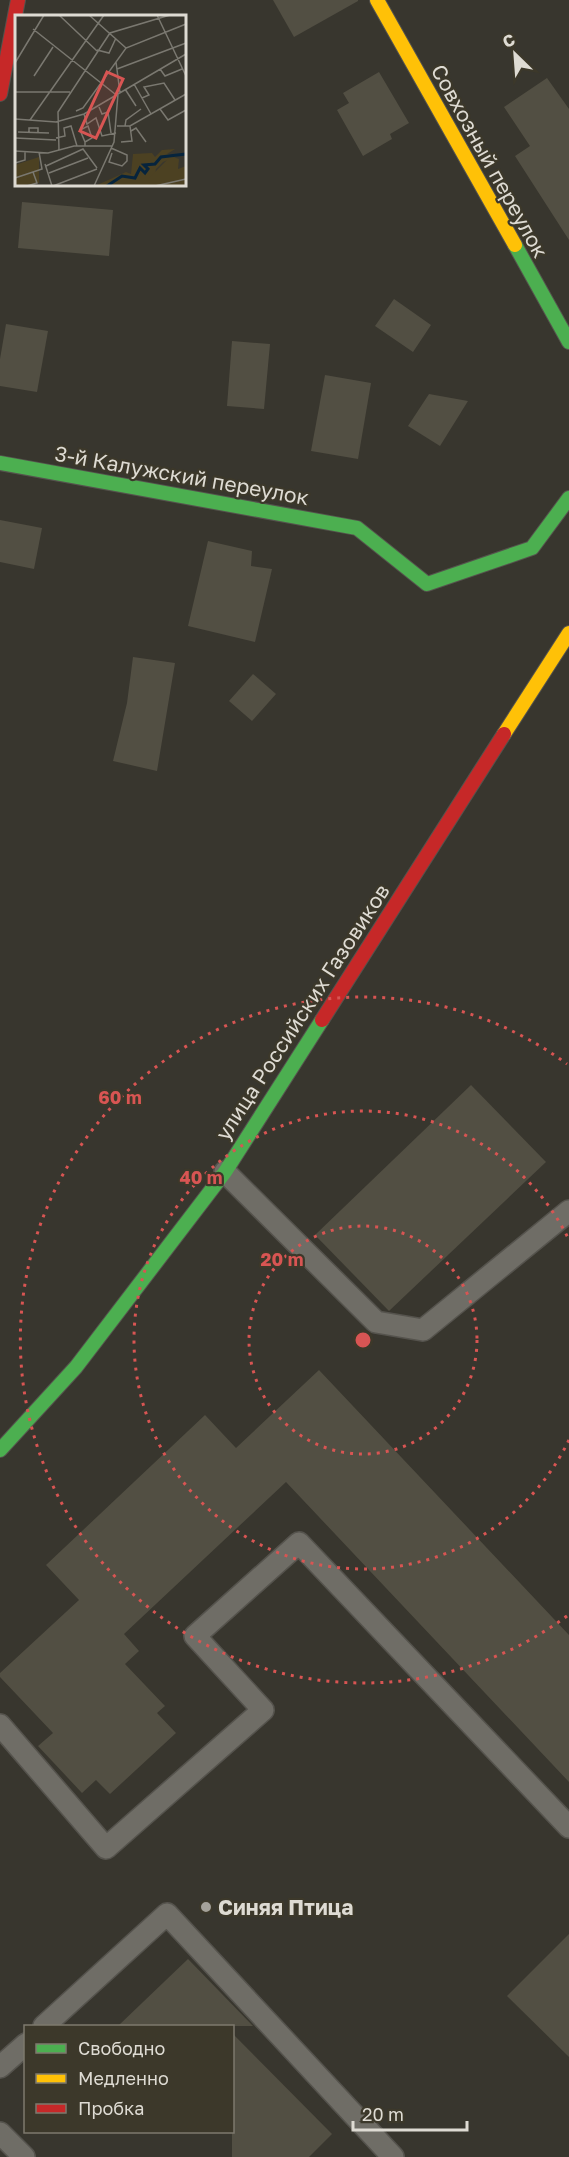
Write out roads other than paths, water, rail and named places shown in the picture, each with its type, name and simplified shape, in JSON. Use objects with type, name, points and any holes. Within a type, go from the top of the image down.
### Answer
[{"type":"street","points":[[15,15],[18,0]]},
{"type":"street","name":"Совхозный переулок","points":[[377,0],[569,342]]},
{"type":"street","points":[[0,94],[15,16]]},
{"type":"street","name":"3-й Калужский переулок","points":[[0,463],[357,528],[427,584],[532,548],[569,498]]},
{"type":"street","name":"улица Российских Газовиков","points":[[0,1450],[76,1367],[225,1172],[569,633]]},
{"type":"lane","points":[[225,1172],[376,1322],[423,1330],[569,1211]]},
{"type":"lane","points":[[0,1725],[106,1848],[263,1710],[195,1636],[298,1543],[569,1827]]},
{"type":"lane","points":[[45,2025],[166,1914],[393,2157]]},
{"type":"lane","points":[[0,2067],[24,2046]]},
{"type":"lane","points":[[0,2133],[24,2157]]},
{"type":"place","name":"Синяя Птица","points":[[206,1907]]}]
